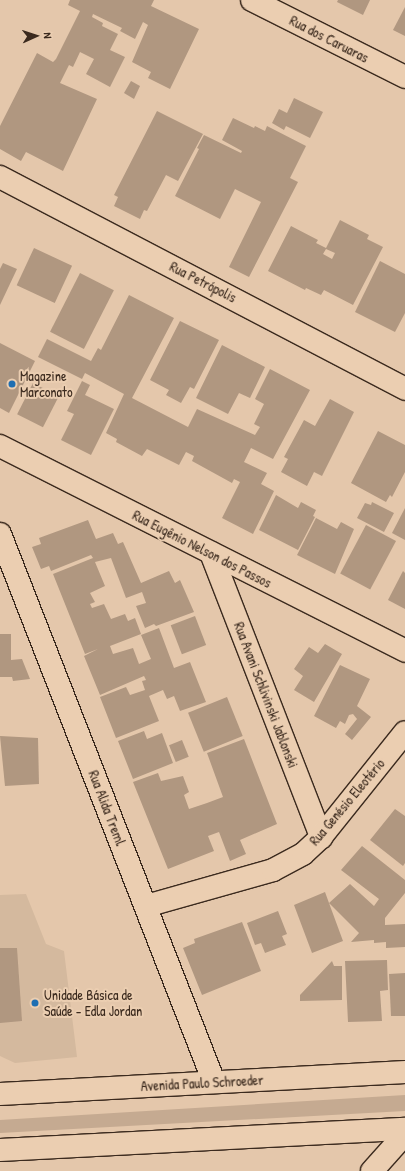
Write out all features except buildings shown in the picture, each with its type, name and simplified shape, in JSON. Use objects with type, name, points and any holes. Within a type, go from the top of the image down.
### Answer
[{"type":"street","name":"Rua dos Caruaras","points":[[252,0],[405,77]]},
{"type":"street","name":"Rua Petrópolis","points":[[0,177],[405,389]]},
{"type":"street","name":"Rua Eugênio Nelson dos Passos","points":[[0,446],[405,652]]},
{"type":"street","name":"Rua Alida Treml","points":[[0,534],[214,1082]]},
{"type":"street","name":"Rua Avani Schlivinski Jablonski","points":[[211,553],[321,837]]},
{"type":"street","name":"Rua Genésio Eleotério","points":[[146,906],[273,870],[302,854],[321,837],[405,732]]},
{"type":"street","name":"Avenida Paulo Schroeder","points":[[0,1094],[405,1072]]},
{"type":"street","points":[[0,1150],[405,1129]]},
{"type":"street","points":[[372,1171],[405,1134]]},
{"type":"shaded area","name":"Unidade Básica de Saúde - Edla Jordan","points":[[26,894],[46,944],[64,951],[77,1057],[15,1063],[0,1056],[0,895]]},
{"type":"shaded area","points":[[405,1095],[405,1111],[0,1133],[0,1120]]},
{"type":"place","name":"Magazine Marconato","points":[[12,384]]},
{"type":"place","name":"Unidade Básica de Saúde - Edla Jordan","points":[[35,1003]]}]
